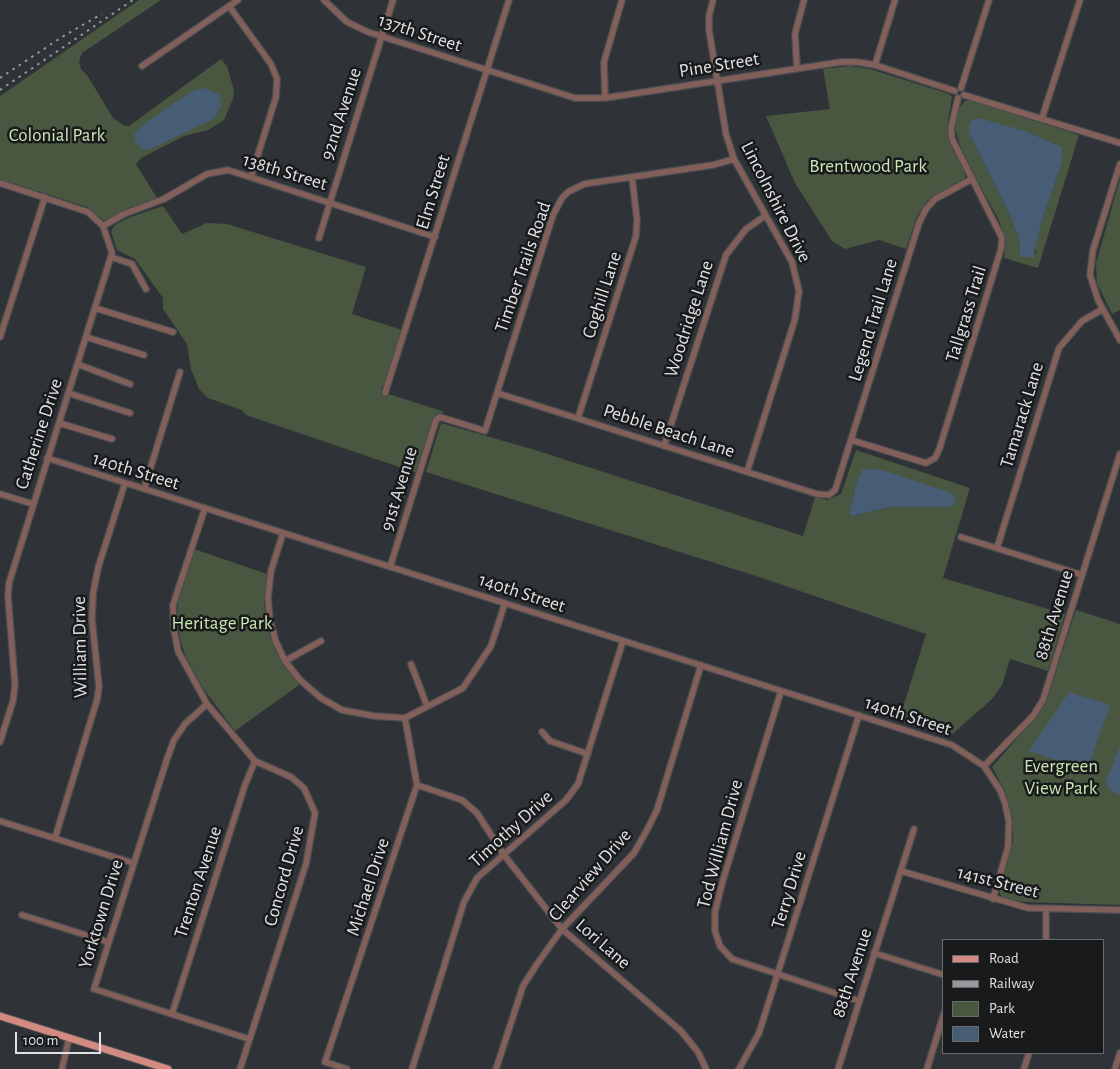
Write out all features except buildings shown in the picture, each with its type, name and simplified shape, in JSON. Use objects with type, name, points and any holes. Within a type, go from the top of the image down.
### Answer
[{"type":"main road","points":[[0,1016],[168,1069]]},
{"type":"street","points":[[142,66],[238,0]]},
{"type":"street","name":"137th Street","points":[[324,0],[348,22],[381,37],[487,71]]},
{"type":"street","name":"92nd Avenue","points":[[319,238],[393,0]]},
{"type":"street","name":"Elm Street","points":[[385,393],[509,0]]},
{"type":"street","points":[[605,98],[604,62],[622,0]]},
{"type":"street","name":"Lincolnshire Drive","points":[[713,0],[708,30],[723,122],[734,159],[792,262],[796,276],[799,304],[747,472]]},
{"type":"street","points":[[797,68],[795,34],[804,0]]},
{"type":"street","points":[[875,65],[895,0]]},
{"type":"street","points":[[958,98],[958,90],[989,0]]},
{"type":"street","points":[[1042,118],[1080,0]]},
{"type":"street","points":[[229,6],[271,64],[277,79],[276,97],[251,177]]},
{"type":"street","name":"Pine Street","points":[[487,71],[563,95],[583,99],[605,98],[841,62],[875,65],[958,90]]},
{"type":"street","points":[[958,90],[964,94],[1120,143]]},
{"type":"street","points":[[958,98],[964,94]]},
{"type":"street","name":"Tallgrass Trail","points":[[851,440],[919,462],[932,461],[938,454],[1001,249],[1002,238],[952,139],[951,128],[958,98]]},
{"type":"street","name":"Timber Trails Road","points":[[436,420],[440,417],[485,431],[557,206],[568,192],[579,186],[714,165],[734,159]]},
{"type":"street","points":[[1120,164],[1090,261],[1092,288],[1120,340]]},
{"type":"street","name":"138th Street","points":[[103,226],[124,214],[156,203],[214,171],[228,170],[329,201],[435,237]]},
{"type":"street","name":"Coghill Lane","points":[[578,418],[636,236],[637,220],[632,177]]},
{"type":"street","name":"Legend Trail Lane","points":[[832,492],[836,486],[851,440],[921,218],[935,199],[972,178]]},
{"type":"street","points":[[0,183],[88,212],[103,226],[111,257],[132,264],[146,289]]},
{"type":"street","points":[[0,337],[45,197]]},
{"type":"street","name":"Woodridge Lane","points":[[664,446],[726,255],[746,229],[766,216]]},
{"type":"street","name":"Catherine Drive","points":[[0,742],[14,700],[16,685],[8,596],[9,583],[111,257]]},
{"type":"street","points":[[95,308],[173,332]]},
{"type":"street","name":"Tamarack Lane","points":[[997,548],[1059,348],[1082,321],[1103,309]]},
{"type":"street","points":[[86,337],[144,355]]},
{"type":"street","points":[[77,364],[130,384]]},
{"type":"street","points":[[144,489],[180,372]]},
{"type":"street","points":[[68,393],[130,413]]},
{"type":"street","name":"Pebble Beach Lane","points":[[497,393],[817,494],[824,495],[832,492]]},
{"type":"street","name":"91st Avenue","points":[[390,567],[436,420]]},
{"type":"street","points":[[59,423],[112,439]]},
{"type":"street","name":"88th Avenue","points":[[984,766],[1033,716],[1043,700],[1120,454]]},
{"type":"street","name":"140th Street","points":[[48,458],[952,745],[984,766]]},
{"type":"street","name":"William Drive","points":[[55,838],[97,700],[98,687],[92,614],[93,594],[98,568],[125,483]]},
{"type":"street","points":[[0,494],[33,504]]},
{"type":"street","name":"Concord Drive","points":[[205,508],[173,605],[174,630],[178,651],[207,704],[255,760],[291,777],[304,788],[312,804],[315,822],[306,864],[240,1069]]},
{"type":"street","points":[[283,534],[271,571],[268,598],[272,628],[285,661],[306,686],[321,698],[342,710],[374,716],[406,718],[463,688],[488,652],[505,603]]},
{"type":"street","points":[[961,537],[1082,575]]},
{"type":"street","points":[[285,661],[320,640]]},
{"type":"street","name":"Timothy Drive","points":[[412,1069],[464,902],[476,878],[566,800],[578,784],[624,641]]},
{"type":"street","points":[[411,664],[427,706]]},
{"type":"street","name":"Clearview Drive","points":[[496,1069],[524,986],[562,929],[634,853],[647,830],[657,810],[701,666]]},
{"type":"street","name":"Tod William Drive","points":[[781,691],[715,912],[715,931],[720,946],[732,959],[778,976],[859,1001]]},
{"type":"street","name":"Yorktown Drive","points":[[207,704],[185,724],[174,740],[94,989],[249,1039]]},
{"type":"street","name":"Terry Drive","points":[[739,1069],[759,1033],[859,716]]},
{"type":"street","name":"Michael Drive","points":[[347,1069],[325,1062],[417,785],[406,718]]},
{"type":"street","points":[[542,732],[550,741],[588,754]]},
{"type":"street","name":"Trenton Avenue","points":[[172,1014],[245,785],[255,760]]},
{"type":"street","points":[[984,766],[1000,790],[1009,822],[1008,847],[993,899]]},
{"type":"street","name":"Lori Lane","points":[[417,785],[462,800],[477,813],[504,855],[562,929],[680,1031],[698,1052],[706,1069]]},
{"type":"street","points":[[0,821],[133,863]]},
{"type":"street","name":"88th Avenue","points":[[838,1069],[914,829]]},
{"type":"street","name":"141st Street","points":[[901,871],[1028,908],[1120,910]]},
{"type":"street","points":[[1046,909],[1046,939]]},
{"type":"street","points":[[22,915],[108,942]]},
{"type":"street","points":[[874,954],[942,974]]},
{"type":"street","points":[[927,1069],[942,1020]]},
{"type":"street","points":[[62,1069],[69,1038]]},
{"type":"street","points":[[1115,1069],[1120,1053]]},
{"type":"street","points":[[1024,1069],[1029,1054]]},
{"type":"green space","name":"Colonial Park","points":[[139,0],[161,0],[82,53],[79,61],[81,69],[87,75],[113,118],[123,125],[129,126],[221,59],[227,66],[234,90],[233,99],[224,120],[208,130],[184,136],[141,158],[136,164],[157,198],[124,210],[107,220],[103,220],[87,207],[0,179],[0,96]]},
{"type":"green space","name":"Brentwood Park","points":[[850,66],[870,69],[949,94],[952,97],[947,127],[948,134],[951,146],[965,173],[965,178],[927,201],[917,216],[906,249],[879,240],[845,249],[832,241],[795,183],[766,116],[830,109],[823,69]]},
{"type":"green space","points":[[970,100],[1079,135],[1038,268],[1004,258],[1006,241],[998,218],[960,146],[955,128],[959,108],[965,101]],"holes":[[[971,120],[1028,132],[1062,147],[1062,162],[1041,224],[1035,246],[1036,253],[1019,248],[1019,240],[1010,215],[969,133],[969,124]]]},
{"type":"green space","points":[[1120,179],[1120,310],[1112,314],[1097,283],[1096,263]]},
{"type":"green space","points":[[163,206],[182,234],[207,223],[227,224],[366,267],[352,314],[402,330],[387,380],[381,389],[382,392],[445,412],[435,416],[417,473],[246,415],[242,410],[208,398],[199,389],[191,369],[187,344],[163,309],[163,298],[135,259],[117,250],[111,231],[115,225],[128,218]]},
{"type":"green space","points":[[441,423],[535,450],[803,536],[815,497],[827,500],[841,494],[856,450],[970,488],[943,578],[1065,614],[1048,671],[1010,659],[1002,685],[992,699],[950,736],[899,720],[926,634],[756,576],[426,472]],"holes":[[[876,468],[895,475],[949,507],[889,507],[853,516],[849,514],[857,481]]]},
{"type":"green space","name":"Heritage Park","points":[[194,549],[267,574],[264,604],[267,628],[279,658],[299,685],[235,731],[203,688],[186,657],[180,639],[177,620],[178,600]]},
{"type":"green space","name":"Evergreen View Park","points":[[1076,610],[1120,624],[1120,905],[1025,902],[1003,898],[999,892],[1013,841],[1013,821],[1004,789],[992,767],[1035,718],[1047,699]]},
{"type":"water","points":[[204,88],[220,95],[221,105],[215,118],[149,150],[141,149],[134,135],[138,129],[172,104],[195,90]]},
{"type":"water","points":[[979,118],[1028,132],[1062,147],[1062,162],[1041,224],[1033,258],[1020,256],[1019,240],[1010,215],[969,133],[971,120]]},
{"type":"water","points":[[876,468],[952,493],[956,498],[954,504],[949,507],[889,507],[853,516],[849,514],[857,481],[862,470]]},
{"type":"water","points":[[1069,692],[1110,705],[1087,770],[1029,751]]},
{"type":"water","points":[[1120,746],[1120,795],[1109,790],[1106,782]]},
{"type":"railway","points":[[0,90],[133,0]]},
{"type":"railway","points":[[0,78],[62,37],[102,14]]}]
